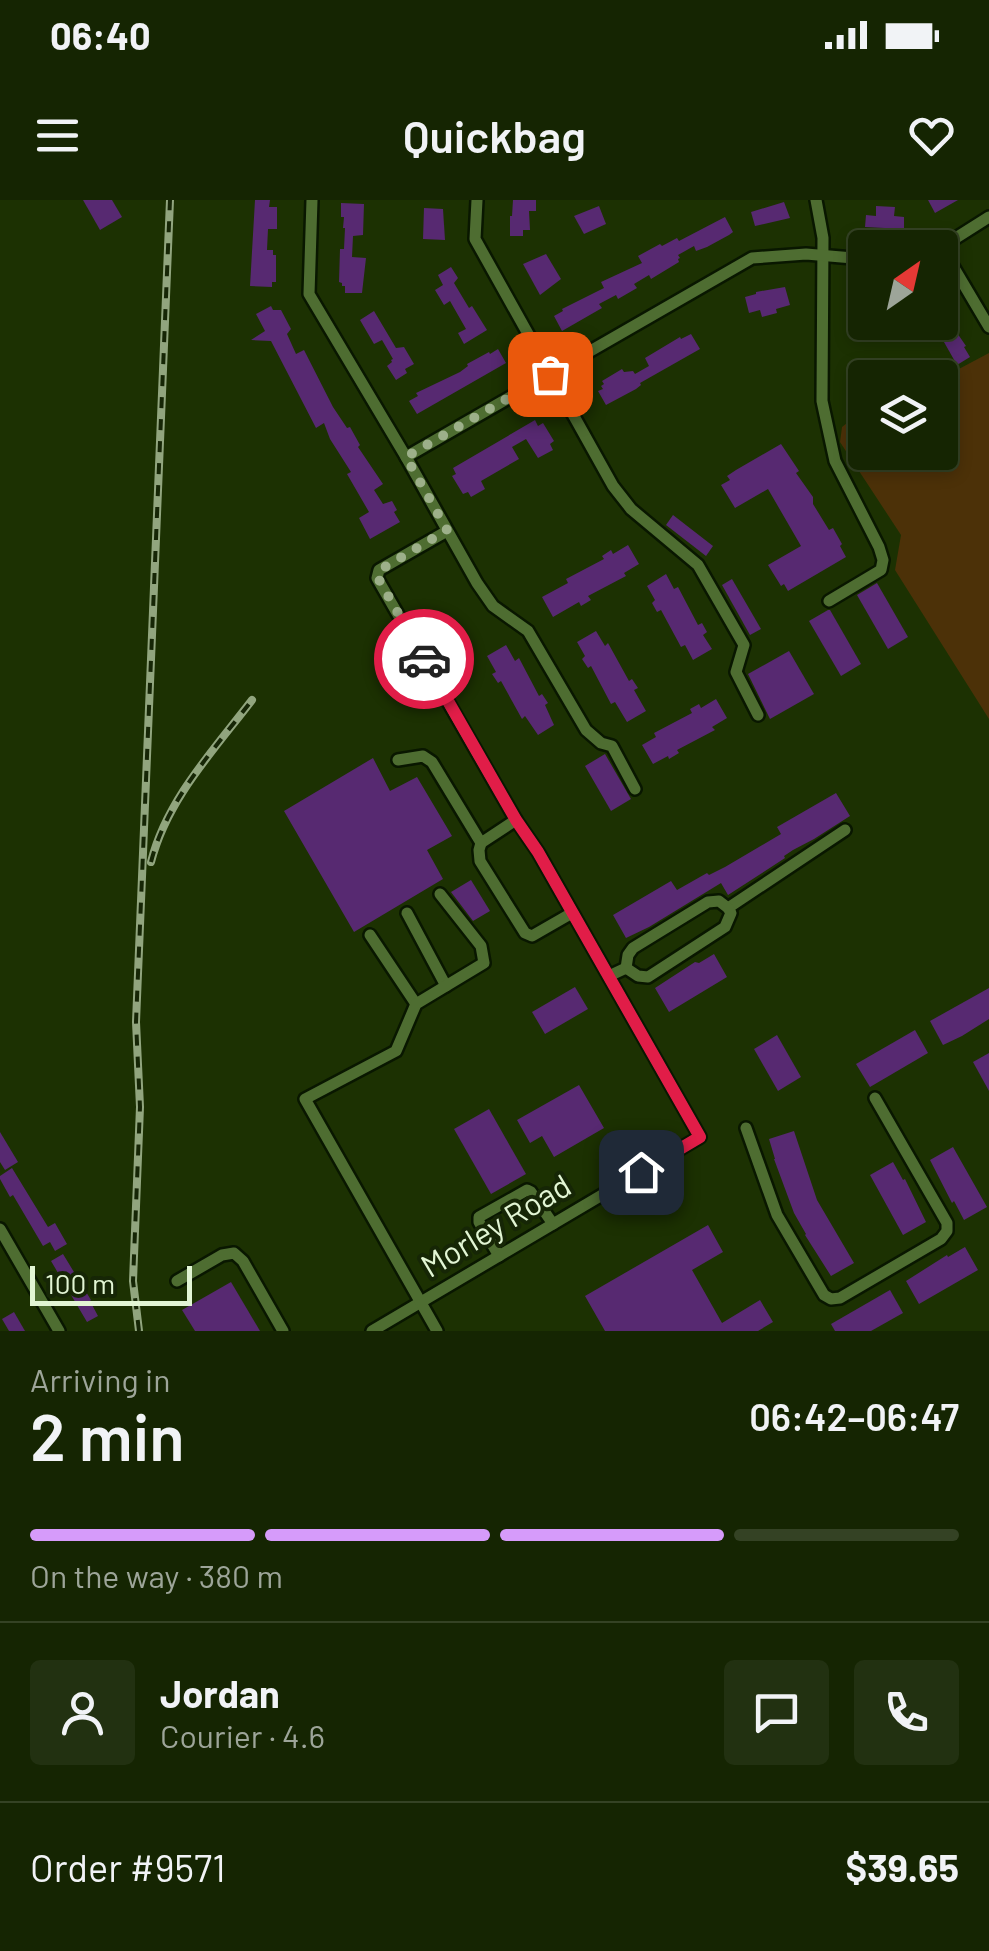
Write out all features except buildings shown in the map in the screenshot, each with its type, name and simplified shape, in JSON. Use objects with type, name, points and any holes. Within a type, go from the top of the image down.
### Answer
[{"type":"street","points":[[312,200],[309,294],[476,583],[493,606],[528,631],[586,730],[601,743],[612,746],[635,789]]},
{"type":"street","points":[[477,200],[475,238],[613,486],[631,509],[698,564],[744,645],[736,672],[758,715]]},
{"type":"street","points":[[816,200],[823,238],[822,402],[835,461],[883,560],[881,570],[829,601]]},
{"type":"street","points":[[958,236],[989,218]]},
{"type":"street","points":[[406,457],[752,258],[848,258]]},
{"type":"street","points":[[958,276],[989,327]]},
{"type":"street","points":[[447,530],[380,570],[378,578],[609,976],[626,968]]},
{"type":"street","points":[[398,760],[423,756],[432,762],[481,843]]},
{"type":"street","points":[[516,820],[481,843],[480,862],[526,933],[532,936],[572,913]]},
{"type":"street","points":[[728,908],[845,830]]},
{"type":"street","points":[[437,1331],[305,1099],[396,1050],[416,1004],[484,963],[482,946],[440,894]]},
{"type":"street","points":[[719,901],[728,908],[725,927],[648,977],[626,968],[633,948],[708,902],[719,901]]},
{"type":"street","points":[[407,914],[446,986]]},
{"type":"street","points":[[370,935],[416,1004]]},
{"type":"street","name":"Morley Road","points":[[376,1330],[700,1137],[609,976]]},
{"type":"street","points":[[746,1128],[777,1216],[824,1295],[832,1300],[947,1231],[947,1223],[875,1098]]},
{"type":"street","points":[[499,1256],[479,1217],[527,1190],[553,1224]]},
{"type":"street","points":[[0,1229],[59,1331]]},
{"type":"street","points":[[177,1281],[222,1254],[234,1252],[283,1331]]},
{"type":"shaded area","points":[[989,353],[989,719],[895,570],[901,535],[858,470],[958,470],[958,369]]},
{"type":"shaded area","points":[[848,422],[848,454],[840,442],[842,427]]},
{"type":"railway","points":[[139,1331],[133,1281],[140,1107],[136,1022],[170,200]]},
{"type":"railway","points":[[151,862],[180,796],[252,700]]},
{"type":"way so far","points":[[424,659],[378,578],[380,570],[447,530],[406,457],[550,374]]},
{"type":"route","points":[[424,659],[700,1137],[641,1172]]}]
